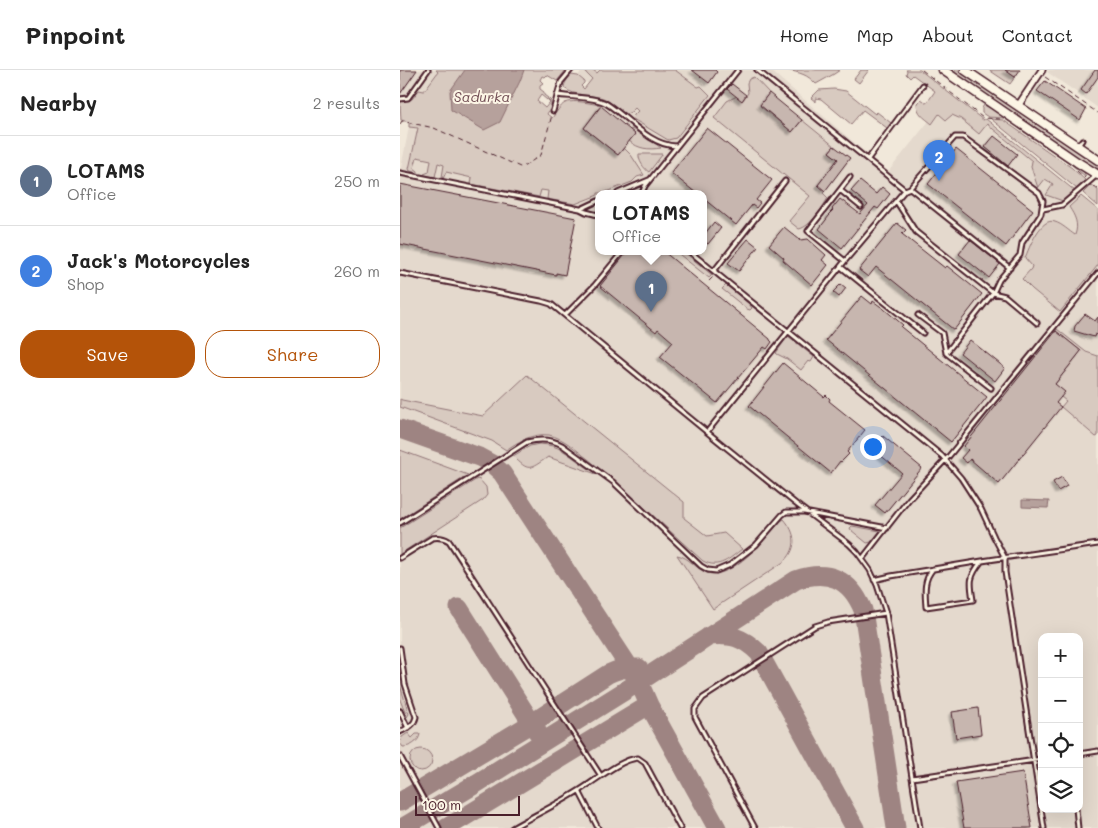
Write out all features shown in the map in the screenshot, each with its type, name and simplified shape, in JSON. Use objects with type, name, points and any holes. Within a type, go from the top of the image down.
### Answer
[{"type":"street","points":[[943,70],[1098,175]]},
{"type":"street","points":[[965,70],[1018,106],[1080,143],[1098,160]]},
{"type":"street","points":[[1018,106],[1042,73]]},
{"type":"lane","points":[[400,99],[408,98],[428,70]]},
{"type":"lane","points":[[553,111],[561,82],[571,70]]},
{"type":"lane","points":[[643,190],[676,146],[738,70]]},
{"type":"lane","points":[[757,70],[905,190]]},
{"type":"lane","points":[[868,159],[924,85]]},
{"type":"lane","points":[[557,95],[600,100],[660,143],[676,146]]},
{"type":"lane","points":[[707,432],[840,266],[905,190],[910,188],[948,143],[955,137],[963,137],[1039,193],[1043,201],[1043,209],[1038,220],[1022,243],[1020,255],[999,280],[993,293],[946,353]]},
{"type":"lane","points":[[400,174],[595,214]]},
{"type":"lane","points":[[1043,209],[1062,206],[1098,175]]},
{"type":"lane","points":[[845,261],[808,231],[850,177]]},
{"type":"lane","points":[[625,190],[650,180]]},
{"type":"lane","points":[[714,272],[785,181]]},
{"type":"lane","points":[[910,188],[1010,268]]},
{"type":"lane","points":[[840,190],[861,208]]},
{"type":"lane","points":[[896,201],[916,232],[993,293],[1004,296],[1037,323]]},
{"type":"lane","points":[[580,209],[595,202]]},
{"type":"lane","points":[[565,315],[595,285],[620,255]]},
{"type":"lane","points":[[694,255],[946,460],[971,492],[982,510],[1005,558],[1005,572],[1044,828]]},
{"type":"lane","points":[[840,266],[923,333]]},
{"type":"lane","points":[[400,273],[551,304],[707,432],[849,544],[870,570],[886,613],[920,828]]},
{"type":"lane","points":[[862,559],[909,499],[946,460],[1098,273]]},
{"type":"lane","points":[[918,315],[942,333],[946,353],[991,388]]},
{"type":"lane","points":[[400,524],[527,442],[544,440],[557,442],[605,475],[701,566],[708,570],[716,571],[730,566],[756,545],[786,512],[804,512],[887,528]]},
{"type":"lane","points":[[400,558],[432,538],[442,538],[448,541],[601,776]]},
{"type":"lane","points":[[874,580],[982,561],[1098,544]]},
{"type":"lane","points":[[934,569],[925,582],[926,607],[973,600],[972,573],[982,561]]},
{"type":"lane","points":[[755,828],[695,717],[695,709],[703,698],[815,626],[828,622],[886,613]]},
{"type":"lane","points":[[400,648],[405,684],[416,717],[415,722],[400,732]]},
{"type":"lane","points":[[400,711],[408,728]]},
{"type":"lane","points":[[1083,753],[1098,751]]},
{"type":"lane","points":[[400,757],[439,828]]},
{"type":"lane","points":[[512,828],[579,791],[628,760],[638,758],[645,763],[680,828]]},
{"type":"lane","points":[[912,778],[1038,760]]},
{"type":"lane","points":[[579,791],[598,828]]},
{"type":"lane","points":[[1076,813],[1078,828]]},
{"type":"path","points":[[922,70],[984,118],[1003,118]]},
{"type":"path","points":[[1042,73],[1098,112]]},
{"type":"path","points":[[400,124],[402,121],[434,128],[523,167],[541,155],[553,111]]},
{"type":"path","points":[[1076,170],[1086,179]]},
{"type":"path","points":[[1092,185],[1098,189]]},
{"type":"shaded area","points":[[400,70],[449,70],[425,109],[400,103]]},
{"type":"shaded area","points":[[436,70],[566,70],[557,81],[547,75],[545,77],[542,76],[540,80],[543,83],[540,85],[540,89],[548,98],[547,100],[541,95],[537,101],[545,108],[550,102],[548,100],[551,101],[551,107],[547,114],[552,118],[565,103],[578,102],[601,105],[584,128],[618,155],[624,148],[644,175],[611,190],[595,190],[595,196],[575,204],[547,199],[548,191],[541,190],[539,197],[471,184],[472,178],[446,172],[443,179],[444,165],[438,163],[435,177],[424,175],[429,172],[431,160],[417,157],[414,168],[418,173],[410,171],[418,128],[409,127],[409,122],[401,120],[400,102],[412,99],[419,90],[424,91],[438,72]]},
{"type":"shaded area","points":[[582,70],[770,70],[888,172],[949,96],[1098,214],[1098,828],[400,828],[400,168],[409,127],[418,128],[521,171],[576,103],[579,91],[596,90],[578,76]],"holes":[[[732,84],[746,95],[742,100],[728,89]]]},
{"type":"shaded area","points":[[584,70],[593,70],[597,73],[600,70],[675,70],[698,87],[701,86],[710,95],[676,138],[668,140],[633,119],[638,111],[635,108],[626,114],[603,98],[578,94],[564,88],[571,75],[578,76],[584,81],[581,86],[584,89],[592,79]]},
{"type":"shaded area","points":[[787,70],[840,70],[816,84],[803,74]]},
{"type":"shaded area","points":[[861,70],[869,70],[859,83],[854,79]]},
{"type":"shaded area","points":[[906,70],[920,70],[983,120],[986,119],[1075,191],[1063,201],[1046,195],[1053,184],[1045,179],[1038,188],[1031,167],[1032,161],[987,124],[979,134],[961,119],[952,115],[946,120],[939,114],[932,124],[920,113],[917,103],[921,99],[927,103],[935,91],[913,75],[910,78],[906,74]]},
{"type":"shaded area","points":[[956,70],[959,70],[1098,164],[1098,171],[954,73]]},
{"type":"shaded area","points":[[989,70],[1005,70],[1015,77],[1010,84]]},
{"type":"shaded area","points":[[1049,70],[1098,70],[1098,108],[1084,98],[1086,94],[1081,91],[1079,94],[1047,72]]},
{"type":"shaded area","points":[[754,77],[769,93],[760,106],[792,132],[802,120],[834,146],[829,152],[838,159],[818,185],[825,191],[823,193],[828,198],[819,212],[803,228],[799,229],[789,221],[810,196],[714,118],[727,101],[737,96],[743,100],[748,93],[747,83],[749,79]]},
{"type":"shaded area","points":[[834,89],[846,91],[875,114],[877,112],[891,123],[887,128],[863,110],[851,124],[821,99],[816,98],[816,102],[811,98],[819,90]]},
{"type":"shaded area","points":[[984,105],[992,109],[1084,172],[1086,177],[1071,164],[1004,118],[988,117],[982,113]]},
{"type":"shaded area","points":[[991,119],[1003,120],[1072,168],[1085,180],[1077,189]]},
{"type":"shaded area","points":[[632,129],[661,148],[652,149],[636,146],[629,141],[635,134],[630,130]]},
{"type":"shaded area","points":[[639,154],[662,155],[649,172],[639,159]]},
{"type":"shaded area","points":[[1091,185],[1098,190],[1098,206],[1083,193]]},
{"type":"shaded area","points":[[1081,196],[1098,210],[1098,265],[1060,312],[1022,279],[1032,266],[1025,258],[1040,228],[1050,221],[1060,224],[1075,235],[1076,220],[1069,207]]},
{"type":"shaded area","points":[[680,255],[688,255],[712,275],[709,278]]},
{"type":"shaded area","points":[[726,285],[752,308],[750,310],[747,309],[722,289]]},
{"type":"shaded area","points":[[1057,329],[1086,352],[1098,356],[1098,436],[1096,437],[1061,407],[1066,401],[1061,397],[1055,384],[1081,351],[1056,331]]},
{"type":"shaded area","points":[[788,336],[814,357],[801,370],[776,353]]},
{"type":"shaded area","points":[[527,375],[684,502],[684,518],[707,536],[724,533],[742,549],[719,564],[703,561],[603,471],[560,439],[549,435],[532,436],[506,450],[492,441],[400,407],[400,399],[483,416]]},
{"type":"shaded area","points":[[539,444],[562,450],[602,476],[548,457],[533,467],[526,467],[513,456],[530,446]]},
{"type":"shaded area","points":[[400,450],[468,475],[400,519]]},
{"type":"shaded area","points":[[477,479],[486,487],[487,495],[483,500],[400,554],[400,528]]},
{"type":"shaded area","points":[[784,519],[791,529],[794,540],[789,556],[785,561],[713,609],[677,555],[685,558],[707,573],[716,574],[727,571],[748,556]]},
{"type":"shaded area","points":[[852,526],[880,531],[871,542],[867,543],[851,530]]},
{"type":"shaded area","points":[[400,685],[409,714],[407,717],[400,700]]},
{"type":"shaded area","points":[[408,733],[412,738],[416,734],[420,734],[414,744],[403,747],[400,743],[402,737]]},
{"type":"shaded area","points":[[421,749],[429,752],[432,760],[429,768],[421,771],[413,768],[410,760],[413,752]]},
{"type":"water","name":"Sadurka","points":[[465,70],[524,70],[500,122],[484,130],[451,110],[450,91]]},
{"type":"water","points":[[1022,500],[1049,501],[1048,508],[1022,507]]},
{"type":"building","points":[[400,70],[417,70],[400,94]]},
{"type":"building","points":[[692,70],[715,70],[717,72],[709,83]]},
{"type":"building","points":[[1005,70],[1020,70],[1015,77]]},
{"type":"building","points":[[1095,70],[1098,70],[1098,77],[1086,94],[1081,90]]},
{"type":"building","points":[[1045,81],[1086,109],[1080,120],[1037,91]]},
{"type":"building","points":[[732,84],[746,95],[742,101],[727,89]]},
{"type":"building","points":[[769,93],[802,120],[792,132],[760,105]]},
{"type":"building","points":[[601,106],[635,134],[618,155],[584,128]]},
{"type":"building","points":[[707,128],[772,180],[756,200],[760,203],[756,208],[752,205],[736,225],[707,201],[707,190],[692,190],[671,173]]},
{"type":"building","points":[[994,136],[1017,154],[1008,166],[985,147]]},
{"type":"building","points":[[834,146],[850,158],[825,191],[818,185],[838,159],[829,152]]},
{"type":"building","points":[[956,149],[1033,210],[1006,246],[928,184]]},
{"type":"building","points":[[860,181],[876,194],[882,187],[890,194],[878,209],[875,207],[842,248],[819,229],[840,199],[860,214],[868,205],[851,191]]},
{"type":"building","points":[[400,184],[576,218],[565,275],[556,273],[556,275],[400,244]]},
{"type":"building","points":[[714,222],[721,228],[708,244],[707,231]]},
{"type":"building","points":[[897,223],[906,230],[902,234],[982,294],[954,330],[876,267],[868,277],[859,270]]},
{"type":"building","points":[[784,227],[800,240],[808,239],[826,255],[822,260],[828,265],[812,285],[769,245]]},
{"type":"building","points":[[748,239],[758,247],[739,271],[728,263]]},
{"type":"building","points":[[970,240],[1000,264],[989,278],[959,254]]},
{"type":"building","points":[[625,255],[668,255],[772,342],[767,349],[764,347],[717,403],[660,357],[673,342],[658,329],[656,332],[600,286]]},
{"type":"building","points":[[841,284],[846,288],[839,297],[833,292]]},
{"type":"building","points":[[862,296],[872,304],[873,301],[884,309],[903,325],[901,327],[987,397],[951,442],[826,340]]},
{"type":"building","points":[[1085,314],[1095,321],[1098,317],[1098,336],[1095,334],[1094,337],[1074,331],[1075,326]]},
{"type":"building","points":[[1056,331],[1081,351],[1055,384],[1065,392],[1056,403],[1061,407],[999,484],[970,459],[967,463],[961,458],[968,450],[964,446]]},
{"type":"building","points":[[970,340],[1005,368],[995,381],[960,353]]},
{"type":"building","points":[[783,363],[824,397],[826,395],[830,399],[829,401],[865,430],[847,452],[849,454],[840,461],[831,473],[749,406]]},
{"type":"building","points":[[883,436],[922,468],[885,513],[875,505],[902,473],[873,449]]},
{"type":"building","points":[[1062,477],[1067,486],[1058,491],[1053,482]]},
{"type":"building","points":[[978,708],[981,734],[956,738],[952,712]]},
{"type":"building","points":[[1023,772],[1032,828],[964,828],[956,782]]},
{"type":"taxiway","points":[[400,429],[479,457],[492,464],[502,473],[639,682],[649,705],[717,828]]},
{"type":"taxiway","points":[[402,828],[639,682],[796,580],[818,576],[827,576],[844,584],[858,599],[863,610],[896,828]]},
{"type":"taxiway","points":[[459,608],[538,733]]},
{"type":"taxiway","points":[[709,636],[730,636],[742,640],[759,653],[855,828]]},
{"type":"taxiway","points":[[400,802],[532,723],[608,674],[623,669],[639,668]]},
{"type":"taxiway","points":[[446,828],[649,705]]},
{"type":"place","name":"Jack's Motorcycles","points":[[939,181]]},
{"type":"place","name":"LOTAMS","points":[[651,312]]}]
